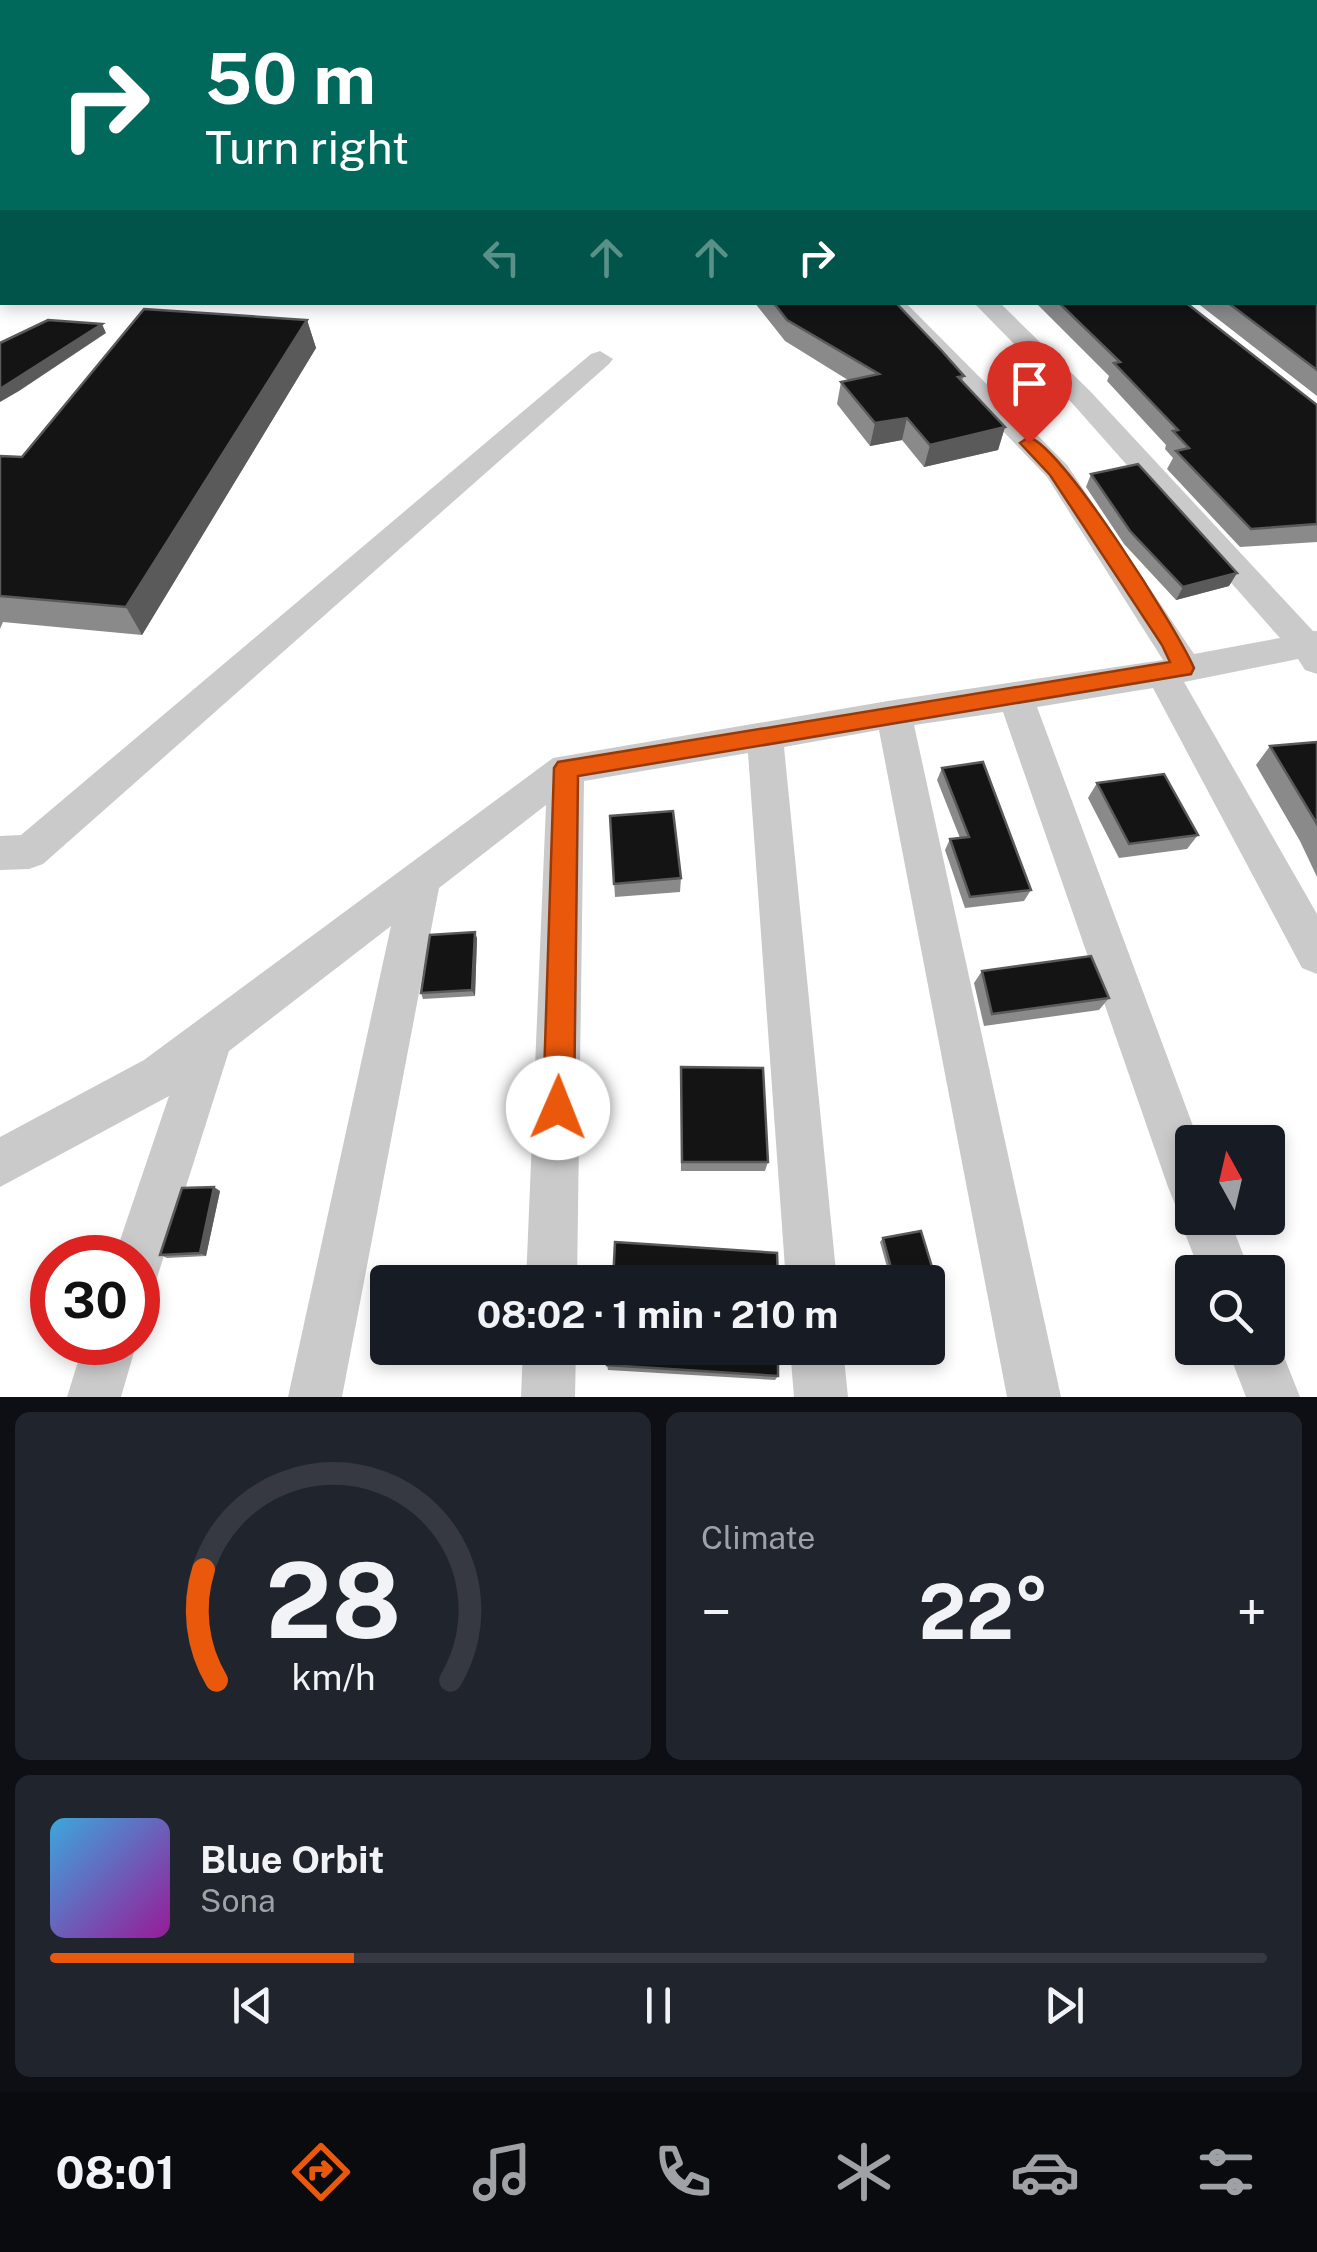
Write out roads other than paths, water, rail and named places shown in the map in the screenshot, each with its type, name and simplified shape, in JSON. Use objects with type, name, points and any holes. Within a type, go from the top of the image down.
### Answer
[{"type":"street","points":[[894,305],[1057,471],[1172,642],[1172,671],[1317,954]]},
{"type":"street","points":[[987,305],[1081,397],[1313,650]]},
{"type":"street","points":[[0,854],[29,852],[600,358]]},
{"type":"street","points":[[0,1164],[160,1076],[566,768],[1313,650]]},
{"type":"street","points":[[1016,696],[1175,1142]]},
{"type":"street","points":[[894,714],[1034,1397]]},
{"type":"street","points":[[765,736],[811,1265]]},
{"type":"street","points":[[552,1265],[566,768]]},
{"type":"street","points":[[315,1397],[421,878]]},
{"type":"street","points":[[147,1235],[211,1038]]},
{"type":"street","points":[[94,1397],[104,1365]]},
{"type":"street","points":[[548,1397],[549,1365]]},
{"type":"street","points":[[818,1365],[821,1397]]},
{"type":"street","points":[[1261,1365],[1273,1397]]}]
